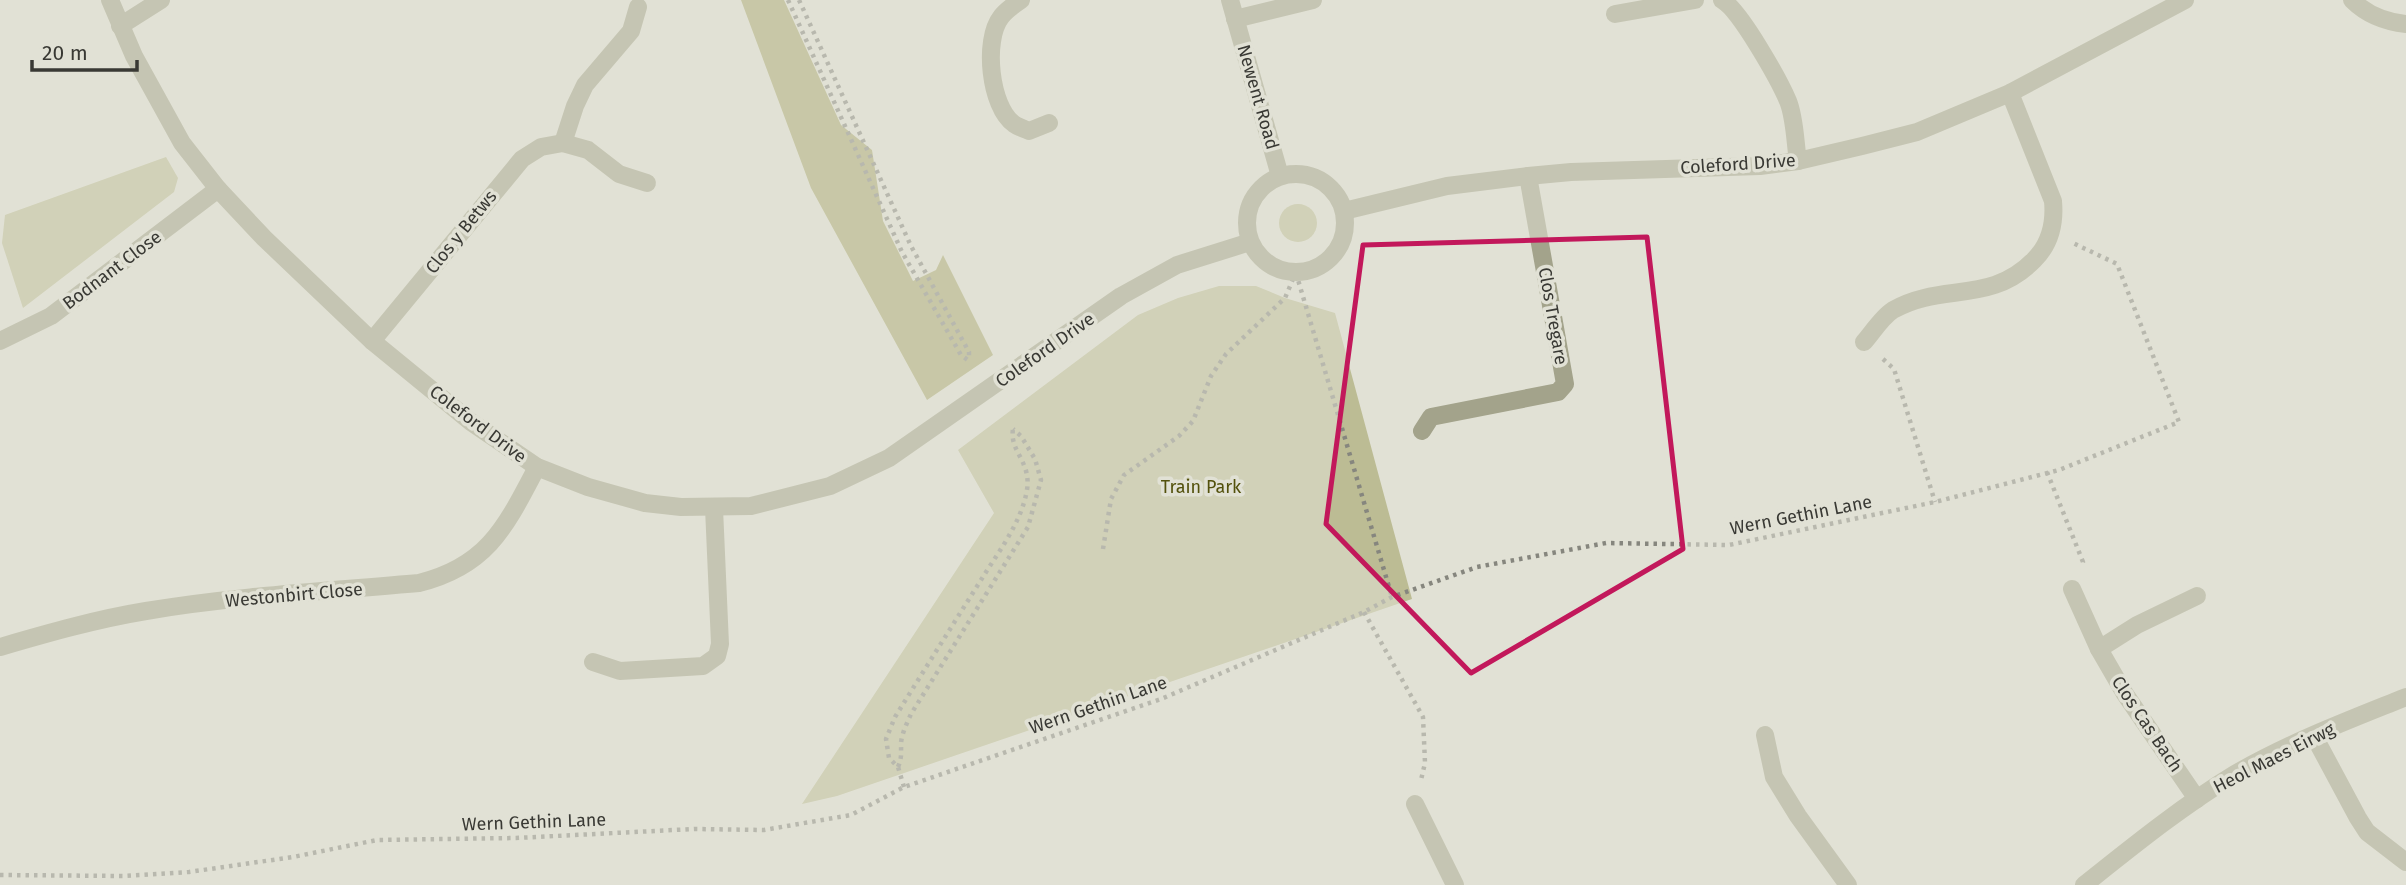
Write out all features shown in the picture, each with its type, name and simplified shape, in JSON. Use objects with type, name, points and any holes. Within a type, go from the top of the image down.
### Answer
[{"type":"street","name":"Coleford Drive","points":[[110,0],[134,56],[182,143],[218,189],[264,238],[373,341],[471,422],[537,467],[588,487],[645,503],[715,508],[751,506],[830,486],[889,458],[1121,296],[1177,265],[1250,242]]},
{"type":"street","points":[[120,26],[161,0]]},
{"type":"street","points":[[1021,0],[999,19],[992,40],[991,68],[997,99],[1013,124],[1029,131],[1049,123]]},
{"type":"street","name":"Newent Road","points":[[1230,0],[1280,176]]},
{"type":"street","points":[[1234,19],[1313,0]]},
{"type":"street","points":[[1615,15],[1695,0]]},
{"type":"street","points":[[1722,0],[1730,5],[1749,32],[1789,103],[1798,161]]},
{"type":"street","name":"Coleford Drive","points":[[1344,211],[1447,186],[1528,176],[1571,172],[1760,166],[1798,161],[1917,132],[2010,93],[2185,0]]},
{"type":"street","points":[[2352,0],[2373,15],[2406,24]]},
{"type":"street","points":[[638,7],[631,31],[585,85],[563,143],[589,150],[618,174],[647,183]]},
{"type":"street","points":[[1864,342],[1892,311],[1933,296],[1993,288],[2020,275],[2041,253],[2051,232],[2053,201],[2010,93]]},
{"type":"street","name":"Clos y Betws","points":[[373,341],[522,159],[541,147],[563,143]]},
{"type":"street","points":[[1297,174],[1314,177],[1329,186],[1337,195],[1344,211],[1345,228],[1340,245],[1331,258],[1316,268],[1296,272],[1274,267],[1260,256],[1250,242],[1247,225],[1249,208],[1254,197],[1266,184],[1280,176],[1297,174]]},
{"type":"street","name":"Clos Tregare","points":[[1422,431],[1432,417],[1558,393],[1565,384],[1528,176]]},
{"type":"street","name":"Bodnant Close","points":[[0,341],[51,316],[218,189]]},
{"type":"street","name":"Westonbirt Close","points":[[0,647],[57,630],[146,611],[419,583],[442,578],[471,562],[492,542],[509,520],[537,467]]},
{"type":"street","points":[[593,662],[620,671],[703,666],[716,656],[720,644],[715,508]]},
{"type":"street","name":"Clos Cas Bach","points":[[2072,589],[2099,649],[2125,694],[2197,799]]},
{"type":"street","points":[[2099,649],[2137,625],[2197,596]]},
{"type":"street","name":"Heol Maes Eirwg","points":[[2084,885],[2197,799],[2238,773],[2314,736],[2406,697]]},
{"type":"street","points":[[1765,735],[1774,777],[1798,816],[1848,885]]},
{"type":"street","points":[[2314,736],[2367,832],[2406,862]]},
{"type":"street","points":[[1415,804],[1455,885]]},
{"type":"path","points":[[788,0],[902,251],[961,355],[969,361],[969,352],[911,246],[799,0]]},
{"type":"path","name":"Wern Gethin Lane","points":[[0,875],[123,876],[189,872],[293,857],[377,840],[516,838],[694,829],[764,830],[851,815],[904,787],[1161,699],[1364,612],[1392,597],[1477,567],[1606,543],[1729,545],[1935,502],[2059,470],[2179,422],[2117,264],[2051,232]]},
{"type":"path","points":[[1103,549],[1111,499],[1124,475],[1179,436],[1193,421],[1211,376],[1226,354],[1285,298],[1296,272]]},
{"type":"path","points":[[1296,272],[1392,597]]},
{"type":"path","points":[[1864,342],[1894,369],[1935,502]]},
{"type":"path","points":[[898,767],[902,757],[901,743],[911,714],[1028,527],[1041,480],[1035,459],[1021,436],[1013,429],[1011,439],[1025,464],[1028,477],[1026,495],[1012,531],[894,717],[886,739],[889,758],[898,767],[904,787]]},
{"type":"path","points":[[2047,472],[2083,562],[2072,589]]},
{"type":"path","points":[[1364,612],[1423,717],[1424,763],[1415,804]]},
{"type":"highlighted area","points":[[1647,237],[1683,549],[1471,673],[1326,524],[1363,245]]},
{"type":"green space","points":[[166,157],[178,178],[174,192],[23,308],[2,243],[5,215]]},
{"type":"green space","points":[[1298,204],[1311,210],[1317,223],[1311,236],[1298,242],[1285,236],[1279,223],[1285,210]]},
{"type":"green space","name":"Train Park","points":[[1219,286],[1256,286],[1335,313],[1412,599],[837,796],[802,804],[994,513],[958,450],[1138,315],[1178,298]]},
{"type":"shaded area","points":[[741,0],[784,0],[841,125],[872,150],[883,221],[913,281],[936,270],[943,255],[993,355],[927,400],[811,188]]}]
